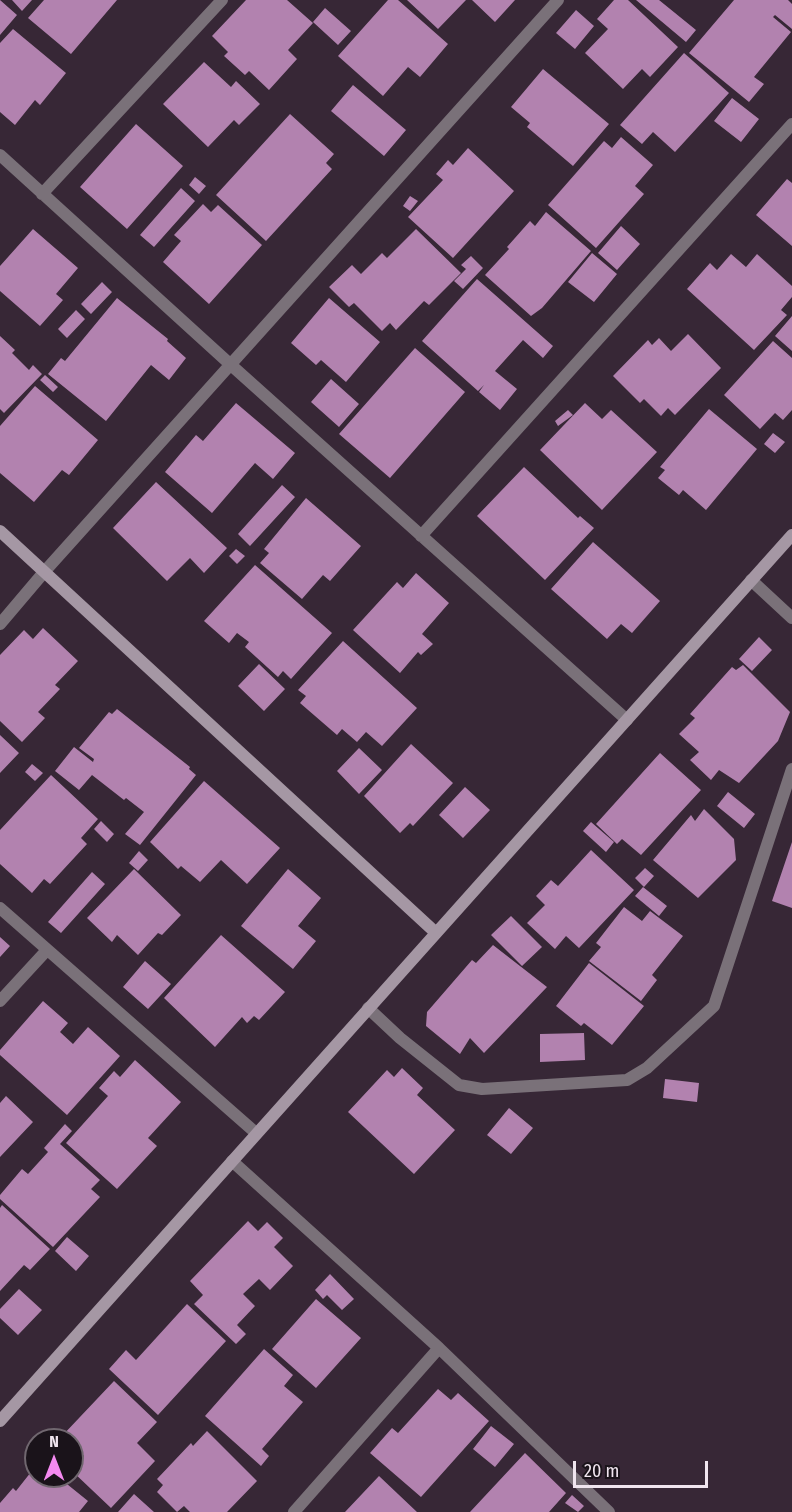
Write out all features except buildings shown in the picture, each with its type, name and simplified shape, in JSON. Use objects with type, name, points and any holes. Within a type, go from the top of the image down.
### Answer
[{"type":"street","points":[[42,194],[222,0]]},
{"type":"street","points":[[0,624],[558,0]]},
{"type":"street","points":[[421,536],[792,124]]},
{"type":"street","points":[[0,155],[627,720]]},
{"type":"street","points":[[0,531],[435,933]]},
{"type":"street","points":[[0,1421],[792,535]]},
{"type":"street","points":[[751,580],[792,618]]},
{"type":"street","points":[[368,1008],[400,1038],[459,1085],[482,1089],[627,1080],[647,1068],[714,1006],[792,769]]},
{"type":"street","points":[[0,908],[256,1133]]},
{"type":"street","points":[[0,1001],[47,950]]},
{"type":"street","points":[[232,1161],[439,1348],[609,1512]]},
{"type":"street","points":[[294,1512],[439,1348]]}]
